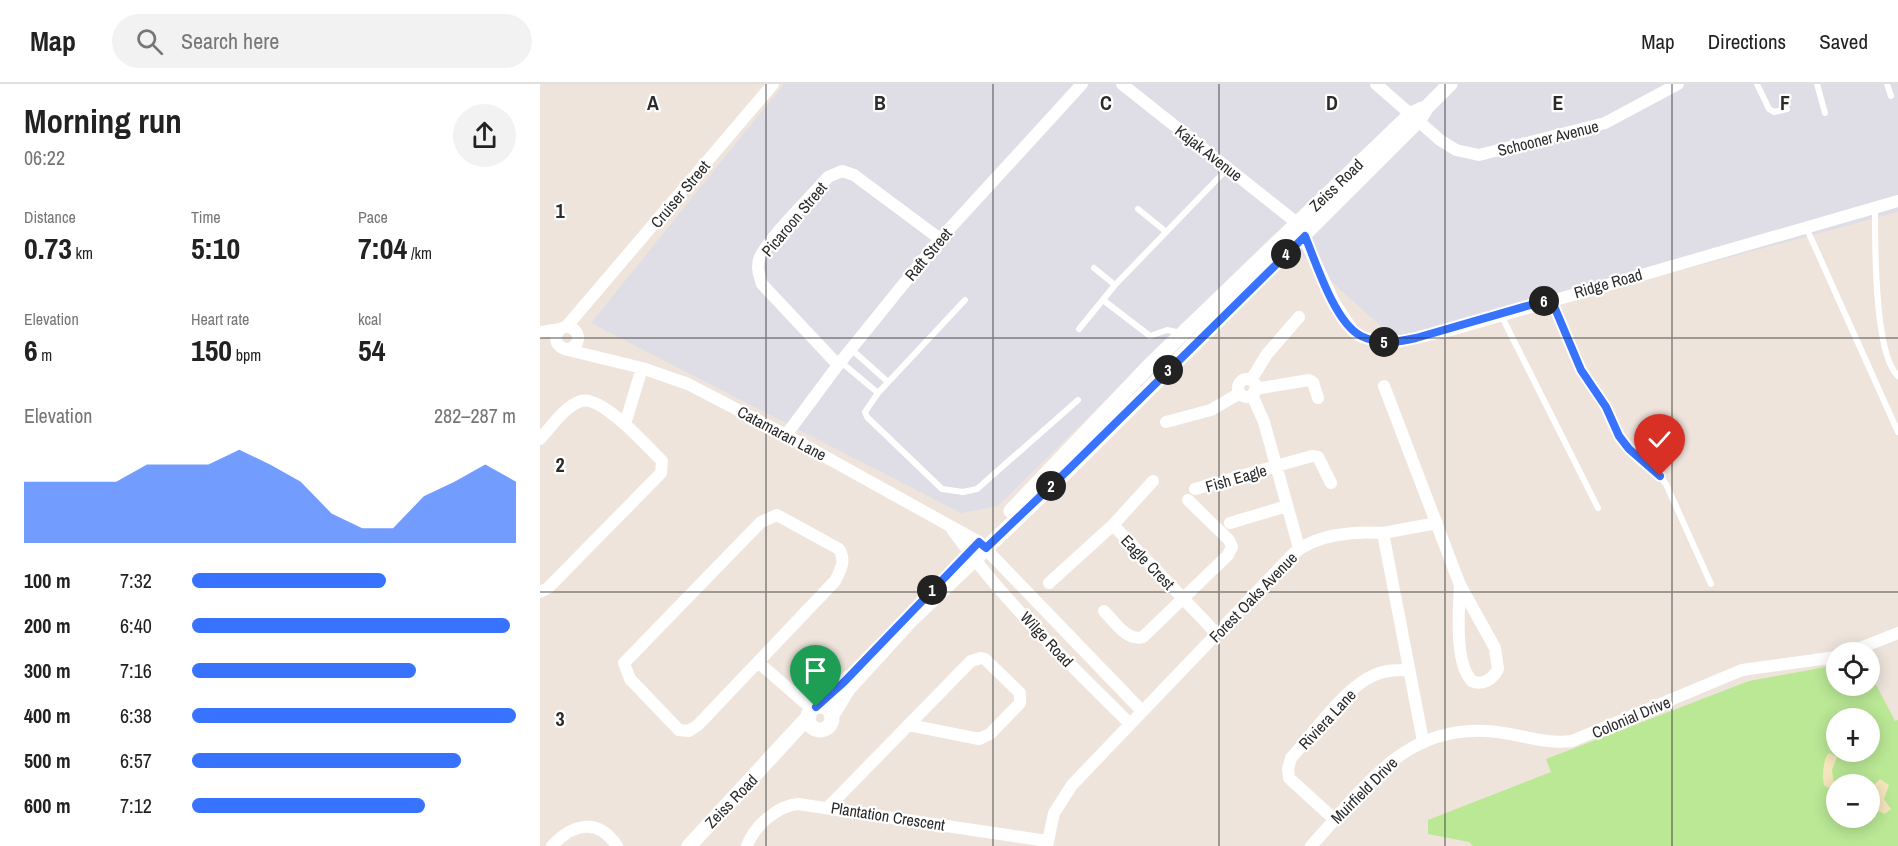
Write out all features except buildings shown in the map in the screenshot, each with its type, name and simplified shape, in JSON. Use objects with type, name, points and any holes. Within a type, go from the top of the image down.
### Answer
[{"type":"street","name":"Cruiser Street","points":[[561,346],[556,335],[570,332],[586,304],[773,84]]},
{"type":"street","name":"Raft Street","points":[[786,435],[851,349],[940,239],[1082,84]]},
{"type":"street","name":"Kajak Avenue","points":[[1122,84],[1297,223],[1305,236]]},
{"type":"street","name":"Schooner Avenue","points":[[1376,84],[1456,150],[1479,155],[1605,123],[1678,84]]},
{"type":"street","name":"Zeiss Road","points":[[689,846],[774,756],[818,715],[977,550],[1183,333],[1297,223],[1450,84]]},
{"type":"street","name":"Zeiss Road","points":[[977,550],[1068,470],[1305,236],[1415,117]]},
{"type":"street","name":"Picaroon Street","points":[[840,363],[762,284],[758,270],[759,258],[769,245],[828,177],[842,171],[854,175],[940,239]]},
{"type":"street","name":"Ridge Road","points":[[1305,236],[1345,322],[1362,337],[1384,342],[1398,342],[1898,201]]},
{"type":"street","points":[[1250,389],[1268,354],[1299,317]]},
{"type":"street","points":[[540,332],[570,332],[573,347],[561,346],[540,338]]},
{"type":"street","name":"Catamaran Lane","points":[[570,332],[606,360]]},
{"type":"street","name":"Catamaran Lane","points":[[561,346],[642,368],[688,384],[786,435],[950,526],[977,550]]},
{"type":"street","points":[[625,424],[642,368]]},
{"type":"street","points":[[1166,422],[1210,410],[1250,389],[1309,380],[1313,382],[1318,398]]},
{"type":"street","points":[[1384,386],[1460,585],[1473,605],[1498,657],[1497,673],[1482,683],[1472,681],[1465,669],[1459,628],[1460,585]]},
{"type":"street","name":"Fish Eagle","points":[[1250,389],[1264,422],[1299,548]]},
{"type":"street","points":[[540,439],[569,408],[583,401],[593,402],[625,424],[662,461],[663,470],[549,588],[540,592]]},
{"type":"street","name":"Fish Eagle","points":[[1196,489],[1312,456],[1318,457],[1331,483]]},
{"type":"street","name":"Eagle Crest","points":[[1049,583],[1113,525],[1153,482]]},
{"type":"street","name":"Eagle Crest","points":[[1104,611],[1129,636],[1137,639],[1143,637],[1228,555],[1232,547],[1229,540],[1188,500]]},
{"type":"street","points":[[1230,522],[1287,506]]},
{"type":"street","points":[[777,515],[839,549],[843,562],[835,581],[759,663],[699,725],[684,731],[675,727],[630,679],[624,663],[761,522],[777,515]]},
{"type":"street","name":"Forest Oaks Avenue","points":[[1047,843],[1054,813],[1065,794],[1141,710],[1299,548],[1339,536],[1383,533],[1437,523]]},
{"type":"street","name":"Eagle Crest","points":[[1113,525],[1217,634]]},
{"type":"street","points":[[1383,533],[1423,741]]},
{"type":"street","name":"Wilge Road","points":[[977,550],[1086,651],[1141,710]]},
{"type":"street","name":"Wilge Road","points":[[977,550],[1072,666],[1129,723]]},
{"type":"street","points":[[1875,642],[1898,633]]},
{"type":"street","points":[[1072,666],[1086,651]]},
{"type":"street","points":[[828,807],[909,724],[976,658],[985,659],[1020,693],[1020,703],[990,734],[979,739],[909,724]]},
{"type":"street","name":"Colonial Drive","points":[[1423,741],[1461,731],[1477,730],[1546,741],[1572,741],[1742,670],[1826,658]]},
{"type":"street","points":[[759,663],[818,715]]},
{"type":"street","name":"Riviera Lane","points":[[1335,820],[1290,778],[1287,769],[1291,758],[1347,695],[1365,680],[1382,672],[1409,670]]},
{"type":"street","name":"Muirfield Drive","points":[[1311,846],[1391,760],[1423,741]]},
{"type":"street","name":"Plantation Crescent","points":[[747,846],[754,831],[782,809],[798,804],[1047,843]]},
{"type":"street","points":[[552,846],[564,834],[579,826],[605,832],[617,846]]},
{"type":"lane","points":[[1757,84],[1771,111],[1787,109]]},
{"type":"lane","points":[[1816,84],[1825,113]]},
{"type":"lane","points":[[1887,84],[1891,96]]},
{"type":"lane","points":[[1079,329],[1114,285],[1228,168]]},
{"type":"lane","points":[[1875,208],[1879,310],[1887,351],[1893,370],[1898,376]]},
{"type":"lane","points":[[1138,209],[1165,231]]},
{"type":"lane","points":[[1806,227],[1898,432]]},
{"type":"lane","points":[[1094,268],[1114,285]]},
{"type":"lane","points":[[1551,299],[1581,370],[1606,407],[1619,436],[1629,449],[1646,462],[1666,484],[1712,584]]},
{"type":"lane","points":[[965,300],[878,393],[865,412],[867,417],[942,489],[963,492],[977,489],[1078,400]]},
{"type":"lane","points":[[1103,300],[1150,336],[1167,330],[1183,333]]},
{"type":"lane","points":[[1500,314],[1598,508]]},
{"type":"lane","points":[[851,349],[888,382]]},
{"type":"lane","points":[[840,363],[878,393]]},
{"type":"shaded area","points":[[784,84],[1898,84],[1898,212],[1402,345],[1276,232],[998,506],[961,513],[591,323]]},
{"type":"green space","points":[[1826,667],[1826,696],[1880,696],[1880,692],[1895,721],[1898,720],[1898,846],[1473,846],[1469,842],[1428,834],[1428,820],[1551,772],[1546,759],[1749,681]]},
{"type":"sand","points":[[1826,757],[1826,762],[1835,762],[1833,774],[1826,774],[1826,786],[1823,773]]},
{"type":"sand","points":[[1880,779],[1889,785],[1884,799],[1891,809],[1885,814],[1880,812]]},
{"type":"route","points":[[816,707],[820,706],[844,682],[979,542],[986,548],[1305,236],[1345,322],[1353,331],[1372,340],[1398,342],[1451,330],[1551,299],[1581,370],[1606,407],[1619,436],[1629,449],[1660,476]]}]
